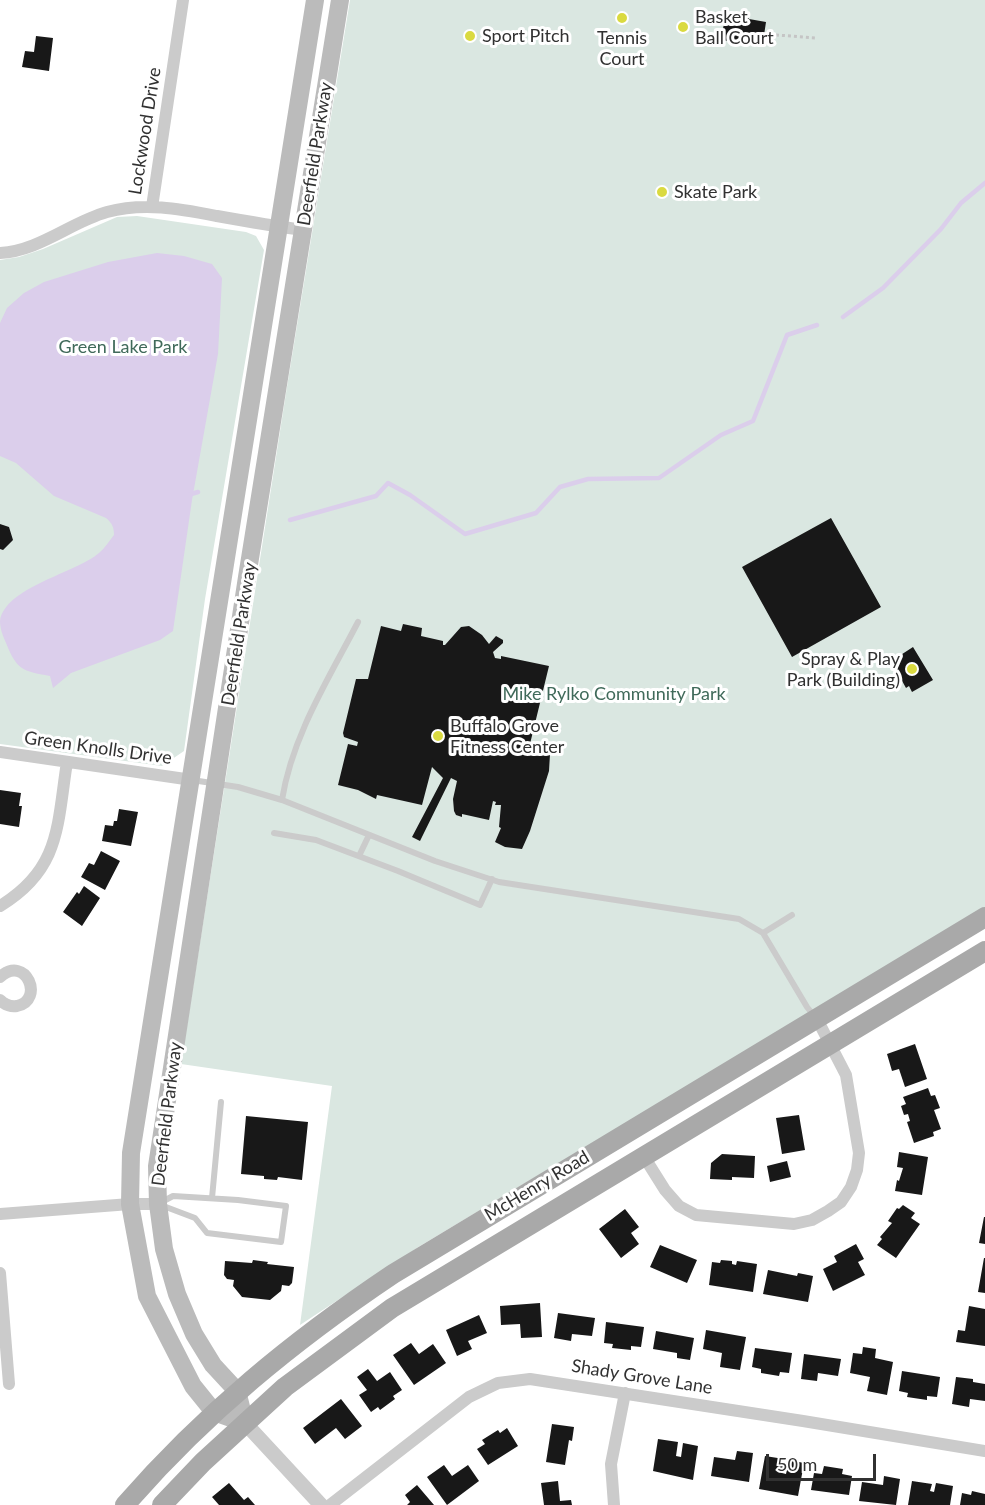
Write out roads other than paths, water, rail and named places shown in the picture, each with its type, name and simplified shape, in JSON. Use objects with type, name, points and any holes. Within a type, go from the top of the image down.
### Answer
[{"type":"main road","name":"Deerfield Parkway","points":[[214,1412],[193,1386],[147,1296],[130,1204],[131,1153],[315,0]]},
{"type":"main road","name":"Deerfield Parkway","points":[[245,1423],[237,1391],[213,1365],[190,1324],[177,1294],[164,1249],[158,1204],[157,1166],[247,577],[340,0]]},
{"type":"main road","name":"McHenry Road","points":[[125,1505],[214,1412],[330,1316],[393,1274],[985,917]]},
{"type":"main road","name":"McHenry Road","points":[[162,1505],[203,1462],[285,1387],[392,1308],[985,951]]},
{"type":"main road","points":[[214,1412],[245,1423]]},
{"type":"street","name":"Lockwood Drive","points":[[0,253],[45,240],[106,212],[137,206],[152,207],[183,0]]},
{"type":"street","points":[[152,207],[172,208],[303,230]]},
{"type":"street","name":"Green Knolls Drive","points":[[0,752],[192,780]]},
{"type":"street","points":[[0,906],[29,883],[44,866],[55,840],[67,762]]},
{"type":"street","points":[[0,1000],[8,1005],[21,1005],[31,992],[30,981],[22,973],[2,971]]},
{"type":"street","points":[[643,1155],[665,1190],[680,1206],[696,1215],[795,1224],[812,1220],[841,1202],[857,1170],[859,1153],[846,1075],[816,1017]]},
{"type":"street","points":[[0,1214],[158,1204]]},
{"type":"street","points":[[0,1273],[9,1384]]},
{"type":"street","name":"Shady Grove Lane","points":[[330,1505],[470,1397],[498,1383],[530,1379],[625,1392],[985,1451]]},
{"type":"street","points":[[614,1505],[611,1464],[625,1392]]},
{"type":"street","points":[[245,1423],[321,1505]]},
{"type":"lane","points":[[282,800],[291,763],[311,711],[358,622]]},
{"type":"lane","points":[[192,780],[282,800],[435,861],[492,879],[739,919],[763,933],[807,1007],[816,1017]]},
{"type":"lane","points":[[274,832],[316,840],[480,905],[492,879]]},
{"type":"lane","points":[[359,856],[369,835]]},
{"type":"lane","points":[[763,933],[792,915]]},
{"type":"lane","points":[[212,1198],[220,1102]]},
{"type":"lane","points":[[173,1196],[286,1206],[281,1242],[213,1235],[202,1228],[195,1218],[158,1204],[173,1196]]},
{"type":"waterway","points":[[843,317],[883,288],[941,229],[961,203],[985,183]]},
{"type":"waterway","points":[[290,520],[376,496],[388,483],[410,495],[465,534],[536,513],[560,487],[588,479],[659,478],[721,435],[753,421],[787,335],[817,325]]},
{"type":"waterway","points":[[188,495],[198,492]]},
{"type":"place","name":"Tennis Court","points":[[622,18]]},
{"type":"place","name":"Basket Ball Court","points":[[683,27]]},
{"type":"place","name":"Sport Pitch","points":[[470,36]]},
{"type":"place","name":"Skate Park","points":[[662,192]]},
{"type":"place","name":"Spray & Play Park (Building)","points":[[912,669]]},
{"type":"place","name":"Buffalo Grove Fitness Center","points":[[438,736]]},
{"type":"park label","name":"Green Lake Park","points":[[123,347]]},
{"type":"park label","name":"Mike Rylko Community Park","points":[[614,694]]}]
